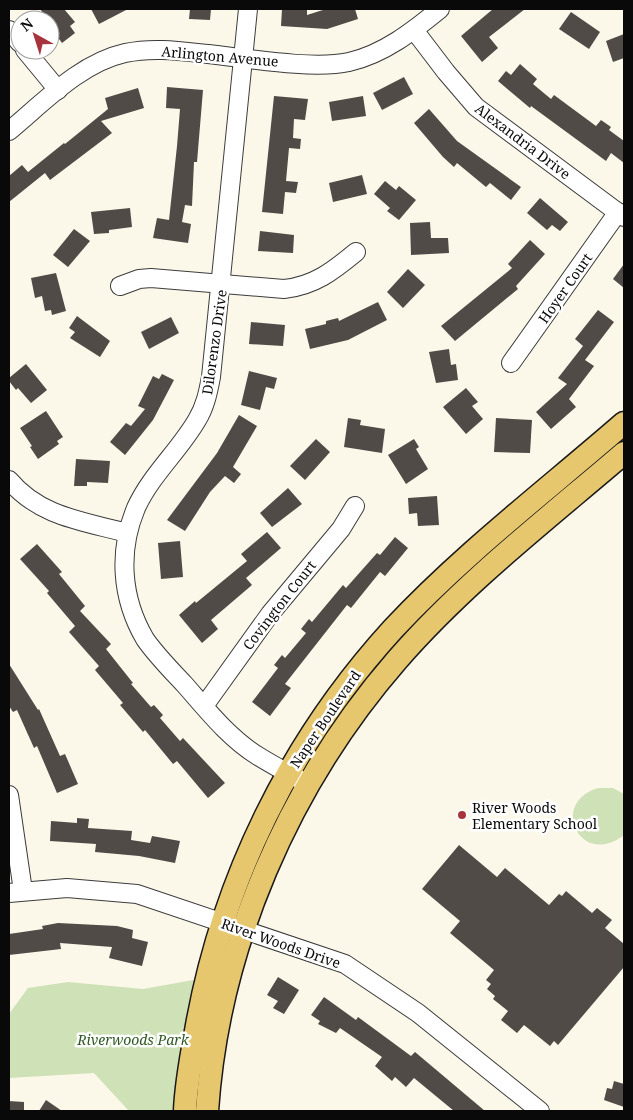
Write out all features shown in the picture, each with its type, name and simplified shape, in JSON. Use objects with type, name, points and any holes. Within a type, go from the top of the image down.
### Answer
[{"type":"main road","name":"Naper Boulevard","points":[[185,1111],[190,1062],[203,987],[221,922],[252,842],[288,773],[335,699],[394,629],[462,563],[624,423]]},
{"type":"main road","name":"Naper Boulevard","points":[[207,1111],[220,1022],[244,930],[270,860],[308,784],[359,708],[398,659],[459,596],[624,453]]},
{"type":"street","name":"Dilorenzo Drive","points":[[248,9],[222,283],[211,378],[206,401],[197,421],[146,490],[127,533],[124,575],[135,618],[146,640],[204,706],[236,740],[258,756],[308,784]]},
{"type":"street","name":"Arlington Avenue","points":[[9,131],[58,90],[94,66],[125,53],[169,50],[316,64],[349,62],[378,51],[414,30],[440,9]]},
{"type":"street","name":"Alexandria Drive","points":[[414,30],[476,107],[621,214]]},
{"type":"street","points":[[34,60],[58,90]]},
{"type":"street","name":"Hoyer Court","points":[[511,363],[621,214]]},
{"type":"street","points":[[120,286],[139,279],[151,278],[284,289],[300,288],[326,276],[356,252]]},
{"type":"street","points":[[9,480],[29,500],[42,508],[127,533]]},
{"type":"street","name":"Covington Court","points":[[204,706],[270,614],[341,529],[355,506]]},
{"type":"street","points":[[9,796],[16,892]]},
{"type":"street","name":"River Woods Drive","points":[[16,892],[91,888],[136,894],[345,964],[418,1013],[540,1111]]},
{"type":"green space","points":[[598,788],[613,788],[624,794],[624,835],[608,843],[595,844],[584,839],[576,830],[573,818],[575,806],[583,796]]},
{"type":"green space","name":"Riverwoods Park","points":[[199,979],[179,1111],[129,1111],[94,1073],[9,1078],[9,1014],[28,988],[68,982],[143,989]]},
{"type":"building","points":[[64,9],[75,22],[70,26],[75,33],[62,43],[60,40],[60,10],[41,10]]},
{"type":"building","points":[[91,9],[128,9],[99,24]]},
{"type":"building","points":[[190,9],[211,9],[210,20],[189,19]]},
{"type":"building","points":[[282,9],[307,9],[307,15],[326,9],[355,9],[358,19],[327,29],[281,26]]},
{"type":"building","points":[[493,9],[525,9],[489,37],[498,48],[482,62],[461,36]]},
{"type":"building","points":[[571,12],[600,32],[589,49],[559,29]]},
{"type":"building","points":[[624,34],[624,58],[613,62],[606,41]]},
{"type":"building","points":[[520,64],[537,79],[533,84],[551,99],[554,95],[596,126],[601,120],[611,127],[609,130],[624,141],[624,163],[611,153],[606,161],[531,106],[530,108],[498,81],[506,71],[511,75]]},
{"type":"building","points":[[404,77],[413,94],[382,110],[373,93]]},
{"type":"building","points":[[167,87],[203,90],[197,162],[194,162],[192,206],[185,205],[182,222],[191,224],[188,243],[153,238],[157,218],[169,220],[177,146],[180,109],[166,108]]},
{"type":"building","points":[[138,88],[144,108],[101,121],[112,133],[50,180],[45,173],[9,202],[9,176],[22,165],[28,172],[65,144],[108,109],[105,98]]},
{"type":"building","points":[[274,96],[308,99],[305,120],[294,119],[293,138],[301,139],[300,149],[289,148],[286,181],[298,182],[296,193],[285,192],[283,214],[262,212]]},
{"type":"building","points":[[363,96],[366,116],[332,121],[329,102]]},
{"type":"building","points":[[429,109],[457,141],[521,187],[511,200],[490,183],[486,187],[457,163],[454,167],[443,157],[414,123]]},
{"type":"building","points":[[362,175],[367,194],[333,202],[329,183]]},
{"type":"building","points":[[385,181],[396,190],[399,186],[416,200],[399,220],[387,211],[390,208],[374,194]]},
{"type":"building","points":[[540,198],[568,222],[560,231],[552,225],[547,230],[527,213]]},
{"type":"building","points":[[130,208],[132,227],[109,230],[109,233],[94,234],[91,212]]},
{"type":"building","points":[[430,222],[431,238],[448,238],[449,253],[411,255],[410,223]]},
{"type":"building","points":[[74,229],[90,241],[68,267],[53,255]]},
{"type":"building","points":[[260,231],[294,235],[293,253],[258,251]]},
{"type":"building","points":[[530,240],[545,254],[516,286],[518,289],[455,341],[441,326],[512,268],[508,264]]},
{"type":"building","points":[[624,264],[624,288],[613,279]]},
{"type":"building","points":[[408,269],[425,285],[403,308],[387,292]]},
{"type":"building","points":[[56,273],[66,311],[52,315],[51,310],[45,311],[42,296],[35,298],[31,278]]},
{"type":"building","points":[[378,302],[387,320],[348,340],[310,349],[305,329],[326,324],[326,321],[338,318],[339,321]]},
{"type":"building","points":[[598,310],[614,322],[585,360],[594,366],[569,399],[576,407],[551,429],[536,412],[567,384],[558,378],[583,346],[575,339]]},
{"type":"building","points":[[77,316],[110,341],[100,357],[70,338],[75,332],[69,328]]},
{"type":"building","points":[[171,317],[179,333],[149,349],[141,332]]},
{"type":"building","points":[[251,322],[285,325],[283,346],[249,344]]},
{"type":"building","points":[[449,349],[451,365],[456,364],[458,380],[436,383],[429,352]]},
{"type":"building","points":[[26,364],[47,390],[31,403],[9,381],[9,378]]},
{"type":"building","points":[[249,371],[277,378],[274,389],[266,387],[260,410],[241,405]]},
{"type":"building","points":[[162,374],[174,380],[153,420],[125,455],[110,442],[126,423],[131,426],[145,409],[138,406],[153,376],[159,379]]},
{"type":"building","points":[[466,388],[478,402],[472,406],[483,419],[466,434],[443,407]]},
{"type":"building","points":[[46,411],[63,437],[57,441],[59,444],[38,459],[20,428]]},
{"type":"building","points":[[239,415],[257,426],[233,467],[241,474],[234,483],[225,476],[210,492],[185,531],[167,520],[217,453]]},
{"type":"building","points":[[348,418],[361,420],[360,425],[385,429],[382,453],[344,447]]},
{"type":"building","points":[[496,418],[532,420],[530,453],[494,452]]},
{"type":"building","points":[[316,439],[330,452],[305,480],[290,466]]},
{"type":"building","points":[[414,439],[419,447],[416,449],[428,469],[406,484],[388,455]]},
{"type":"building","points":[[76,459],[110,461],[108,483],[87,482],[87,486],[74,486]]},
{"type":"building","points":[[288,488],[302,504],[272,527],[260,513]]},
{"type":"building","points":[[437,496],[439,525],[418,526],[417,513],[409,514],[408,498]]},
{"type":"building","points":[[267,532],[281,548],[246,578],[252,585],[211,620],[218,629],[202,643],[179,615],[247,561],[241,554]]},
{"type":"building","points":[[395,537],[408,548],[385,576],[380,572],[351,608],[347,605],[285,684],[291,688],[270,716],[252,702],[278,668],[274,665],[282,655],[285,658],[306,633],[301,629],[309,619],[312,622],[343,585],[346,588],[377,553],[380,555]]},
{"type":"building","points":[[180,541],[183,577],[161,579],[158,543]]},
{"type":"building","points":[[37,544],[62,572],[59,574],[85,606],[80,611],[111,644],[106,649],[133,683],[131,684],[151,707],[154,705],[163,715],[160,718],[180,741],[183,738],[225,783],[208,798],[177,761],[173,764],[145,730],[143,732],[120,705],[123,703],[95,670],[99,666],[69,632],[75,626],[47,593],[49,591],[20,559]]},
{"type":"building","points":[[9,664],[39,709],[60,756],[65,754],[78,784],[57,793],[37,746],[34,748],[17,710],[13,712],[9,706]]},
{"type":"building","points":[[77,818],[89,819],[88,828],[132,831],[131,840],[150,843],[152,836],[180,841],[175,863],[139,856],[95,852],[96,844],[50,841],[51,821],[77,823]]},
{"type":"building","points":[[459,845],[497,877],[505,868],[549,905],[559,894],[562,896],[566,891],[592,913],[597,908],[612,920],[605,928],[624,944],[624,967],[558,1045],[554,1041],[550,1046],[524,1025],[517,1033],[501,1020],[508,1011],[493,999],[495,996],[487,989],[491,984],[486,980],[494,970],[450,933],[460,921],[422,889]]},
{"type":"building","points":[[58,923],[117,926],[133,930],[132,938],[148,942],[142,966],[109,958],[112,947],[60,943],[61,949],[9,955],[9,934],[43,929],[42,926]]},
{"type":"building","points":[[278,977],[299,990],[284,1014],[273,1008],[278,1001],[267,995]]},
{"type":"building","points":[[324,997],[356,1020],[358,1017],[411,1056],[415,1052],[485,1111],[454,1111],[414,1078],[406,1087],[395,1077],[392,1081],[375,1066],[382,1057],[340,1028],[336,1033],[318,1024],[320,1021],[311,1015]]},
{"type":"building","points":[[614,1081],[624,1084],[624,1107],[604,1100],[607,1088],[612,1089]]},
{"type":"building","points":[[46,1100],[62,1111],[39,1111]]},
{"type":"building","points":[[9,1101],[24,1102],[24,1111],[9,1111]]},
{"type":"place","name":"River Woods Elementary School","points":[[462,815]]}]
